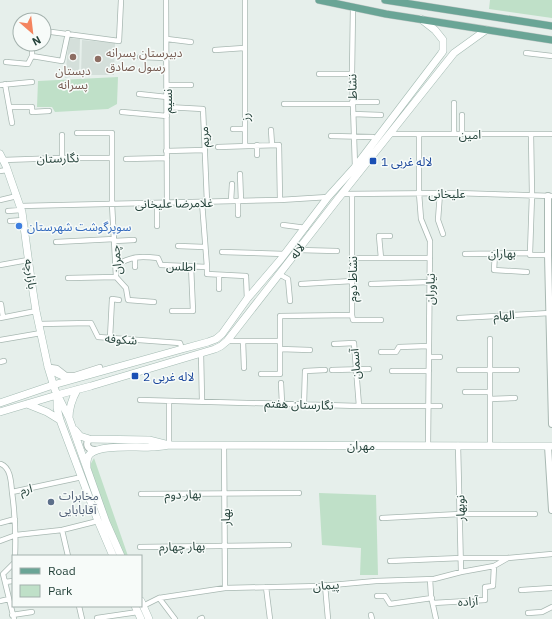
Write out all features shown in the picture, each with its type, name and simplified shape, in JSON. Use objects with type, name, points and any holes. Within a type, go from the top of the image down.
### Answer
[{"type":"main road","points":[[319,0],[386,14],[552,40]]},
{"type":"main road","points":[[384,0],[552,26]]},
{"type":"main road","name":"لاله","points":[[0,412],[201,353],[221,346],[227,341],[389,134],[427,79],[443,51],[444,45],[440,36],[421,19]]},
{"type":"main road","name":"لاله","points":[[0,403],[103,369],[216,339],[222,334],[247,300],[306,228],[328,197],[427,79],[454,54],[486,30]]},
{"type":"main road","name":"بازارچه","points":[[2,157],[4,170],[17,196],[23,220],[36,310],[53,385],[73,428],[106,522],[121,555]]},
{"type":"main road","points":[[312,220],[318,224]]},
{"type":"main road","points":[[48,367],[58,375],[65,378],[74,379]]},
{"type":"main road","points":[[103,369],[109,381]]},
{"type":"main road","points":[[69,418],[71,403],[77,390]]},
{"type":"main road","name":"بازارچه","points":[[57,395],[57,408],[60,420],[98,521],[113,555]]},
{"type":"main road","points":[[27,404],[47,412],[60,420]]},
{"type":"main road","points":[[73,428],[80,436],[89,439]]},
{"type":"main road","name":"مهران","points":[[89,439],[149,440],[169,445]]},
{"type":"main road","name":"مهران","points":[[96,450],[105,448],[169,445],[550,446]]},
{"type":"main road","points":[[87,468],[89,454],[96,450]]},
{"type":"main road","points":[[142,604],[150,619]]},
{"type":"street","points":[[52,32],[119,41],[121,0]]},
{"type":"street","name":"نسیم","points":[[166,0],[167,203]]},
{"type":"street","name":"رز","points":[[245,0],[245,146]]},
{"type":"street","name":"نشاط","points":[[353,7],[352,103],[354,167]]},
{"type":"street","points":[[32,56],[62,61],[68,33]]},
{"type":"street","points":[[167,39],[191,42]]},
{"type":"street","points":[[215,50],[244,48]]},
{"type":"street","points":[[6,62],[28,64],[32,56],[32,52]]},
{"type":"street","points":[[526,53],[552,56]]},
{"type":"street","points":[[140,57],[167,58]]},
{"type":"street","points":[[319,74],[352,74]]},
{"type":"street","points":[[12,123],[2,84],[32,82]]},
{"type":"street","points":[[167,85],[191,85]]},
{"type":"street","points":[[139,94],[167,97]]},
{"type":"street","points":[[284,104],[377,102]]},
{"type":"street","points":[[454,103],[454,134]]},
{"type":"street","points":[[9,107],[32,107],[32,112],[49,112]]},
{"type":"street","name":"مریم","points":[[167,107],[203,109],[205,202]]},
{"type":"street","points":[[122,112],[167,116]]},
{"type":"street","points":[[353,114],[381,115]]},
{"type":"street","points":[[462,114],[462,134]]},
{"type":"street","points":[[233,128],[245,129]]},
{"type":"street","points":[[271,130],[272,145]]},
{"type":"street","name":"نگارستان","points":[[77,133],[112,133],[112,204]]},
{"type":"street","name":"امین","points":[[389,134],[552,134]]},
{"type":"street","name":"نیاوران","points":[[419,134],[419,193],[421,219],[430,242],[428,446]]},
{"type":"street","name":"بهاران","points":[[464,254],[530,253],[532,195],[531,134]]},
{"type":"street","points":[[62,135],[62,158]]},
{"type":"street","points":[[331,136],[373,136]]},
{"type":"street","points":[[257,145],[257,155]]},
{"type":"street","points":[[218,146],[278,145],[280,200]]},
{"type":"street","points":[[166,151],[205,150]]},
{"type":"street","name":"نگارستان","points":[[2,157],[112,158]]},
{"type":"street","points":[[126,159],[166,158]]},
{"type":"street","points":[[238,215],[240,201],[240,174]]},
{"type":"street","points":[[231,201],[232,184]]},
{"type":"street","points":[[440,193],[438,220],[443,234]]},
{"type":"street","name":"علیخانی","points":[[342,194],[440,193],[550,196]]},
{"type":"street","name":"نشاط دوم","points":[[261,374],[280,374],[280,316],[352,314],[352,194]]},
{"type":"street","points":[[0,200],[17,196]]},
{"type":"street","points":[[550,196],[548,255],[552,424]]},
{"type":"street","name":"غلامرضا علیخانی","points":[[8,211],[20,208],[280,200],[328,197]]},
{"type":"street","name":"اطلس","points":[[205,202],[205,247],[207,274],[219,275]]},
{"type":"street","points":[[157,203],[157,226]]},
{"type":"street","name":"چمران","points":[[112,204],[116,278],[126,288],[128,300],[154,302]]},
{"type":"street","points":[[10,222],[23,220]]},
{"type":"street","points":[[283,225],[306,228]]},
{"type":"street","points":[[381,258],[379,236],[390,236]]},
{"type":"street","points":[[114,240],[134,240]]},
{"type":"street","name":"چمران","points":[[56,242],[114,240]]},
{"type":"street","points":[[178,246],[205,247]]},
{"type":"street","points":[[298,250],[337,251]]},
{"type":"street","points":[[222,252],[285,254]]},
{"type":"street","points":[[495,253],[494,270],[527,272]]},
{"type":"street","points":[[530,253],[530,255],[548,255]]},
{"type":"street","name":"اطلس","points":[[116,266],[126,260],[142,256],[158,258],[161,265],[207,267]]},
{"type":"street","points":[[135,258],[136,267]]},
{"type":"street","points":[[352,258],[430,258]]},
{"type":"street","points":[[0,264],[28,260]]},
{"type":"street","points":[[172,311],[193,311],[191,266]]},
{"type":"street","points":[[279,274],[288,279],[290,300]]},
{"type":"street","points":[[219,289],[219,275],[246,276],[247,300]]},
{"type":"street","points":[[68,278],[116,278]]},
{"type":"street","points":[[301,284],[352,282]]},
{"type":"street","points":[[371,284],[430,282]]},
{"type":"street","points":[[110,338],[112,299],[119,300]]},
{"type":"street","points":[[1,304],[1,317],[36,310]]},
{"type":"street","name":"الهام","points":[[459,318],[550,313]]},
{"type":"street","points":[[352,314],[353,320],[381,320]]},
{"type":"street","name":"شکوفه","points":[[39,324],[91,323],[98,337],[180,343],[182,349]]},
{"type":"street","points":[[0,340],[41,333]]},
{"type":"street","points":[[490,339],[490,445]]},
{"type":"street","points":[[227,341],[280,341]]},
{"type":"street","points":[[243,341],[244,368]]},
{"type":"street","name":"آسمان","points":[[334,344],[354,343],[359,406]]},
{"type":"street","points":[[380,352],[396,352],[399,347],[429,346]]},
{"type":"street","points":[[280,349],[310,350]]},
{"type":"street","points":[[201,353],[202,401]]},
{"type":"street","points":[[429,357],[440,357]]},
{"type":"street","points":[[48,367],[57,368],[66,375],[103,369]]},
{"type":"street","points":[[332,370],[370,369]]},
{"type":"street","points":[[304,404],[305,371],[325,370]]},
{"type":"street","points":[[459,370],[517,370]]},
{"type":"street","points":[[392,371],[429,371]]},
{"type":"street","points":[[282,383],[282,403]]},
{"type":"street","points":[[465,392],[490,392]]},
{"type":"street","points":[[490,399],[515,398]]},
{"type":"street","name":"نگارستان هفتم","points":[[140,400],[359,406],[440,406]]},
{"type":"street","points":[[169,401],[169,445]]},
{"type":"street","points":[[89,439],[87,443],[88,447],[91,450],[96,450]]},
{"type":"street","name":"بهار","points":[[224,445],[225,588]]},
{"type":"street","name":"نوبهار","points":[[458,445],[461,572]]},
{"type":"street","points":[[550,446],[552,510]]},
{"type":"street","points":[[0,463],[7,468],[12,492]]},
{"type":"street","name":"ارم","points":[[15,555],[16,535],[12,492],[82,477]]},
{"type":"street","name":"بهار دوم","points":[[141,494],[298,493]]},
{"type":"street","points":[[382,518],[460,514],[535,514]]},
{"type":"street","points":[[0,523],[15,519]]},
{"type":"street","points":[[0,541],[16,535],[62,530],[98,521]]},
{"type":"street","points":[[62,530],[68,555]]},
{"type":"street","name":"بهار چهارم","points":[[140,547],[289,545]]},
{"type":"street","points":[[390,561],[508,558],[552,554]]},
{"type":"street","name":"پیمان","points":[[142,604],[159,598],[225,588],[325,586],[376,581],[430,579],[494,566],[508,558]]},
{"type":"street","points":[[12,565],[2,574],[13,617],[32,612]]},
{"type":"street","name":"آزاده","points":[[432,601],[485,600],[485,587],[493,586],[494,566]]},
{"type":"street","points":[[430,579],[432,601],[436,619]]},
{"type":"street","points":[[5,582],[12,581]]},
{"type":"street","points":[[325,586],[328,619]]},
{"type":"street","points":[[266,587],[270,619]]},
{"type":"street","points":[[521,590],[552,588]]},
{"type":"street","points":[[377,596],[385,596],[390,604],[432,601]]},
{"type":"street","points":[[0,601],[9,598]]},
{"type":"street","points":[[159,598],[175,619]]},
{"type":"street","points":[[79,607],[82,619]]},
{"type":"street","points":[[528,613],[542,612],[552,607]]},
{"type":"street","points":[[97,618],[138,612]]},
{"type":"shaded area","name":"دبستان پسرانه","points":[[69,38],[80,39],[79,75],[65,78]]},
{"type":"shaded area","name":"دبیرستان پسرانه رسول صادق","points":[[82,40],[115,43],[114,75],[81,75]]},
{"type":"green space","points":[[490,0],[552,0],[552,18],[489,9]]},
{"type":"green space","points":[[118,77],[117,104],[108,109],[55,112],[52,107],[37,107],[38,81]]},
{"type":"green space","points":[[94,458],[128,555],[122,555],[89,467]]},
{"type":"green space","points":[[319,493],[376,495],[378,575],[360,575],[361,548],[322,545]]},
{"type":"place","name":"دبستان پسرانه","points":[[73,57]]},
{"type":"place","name":"دبیرستان پسرانه رسول صادق","points":[[98,59]]},
{"type":"place","name":"لاله غربی 1","points":[[373,161]]},
{"type":"place","name":"سوپرگوشت شهرستان","points":[[19,226]]},
{"type":"place","name":"لاله غربی 2","points":[[135,376]]},
{"type":"place","name":"مخابرات آقابابایی","points":[[51,502]]}]
